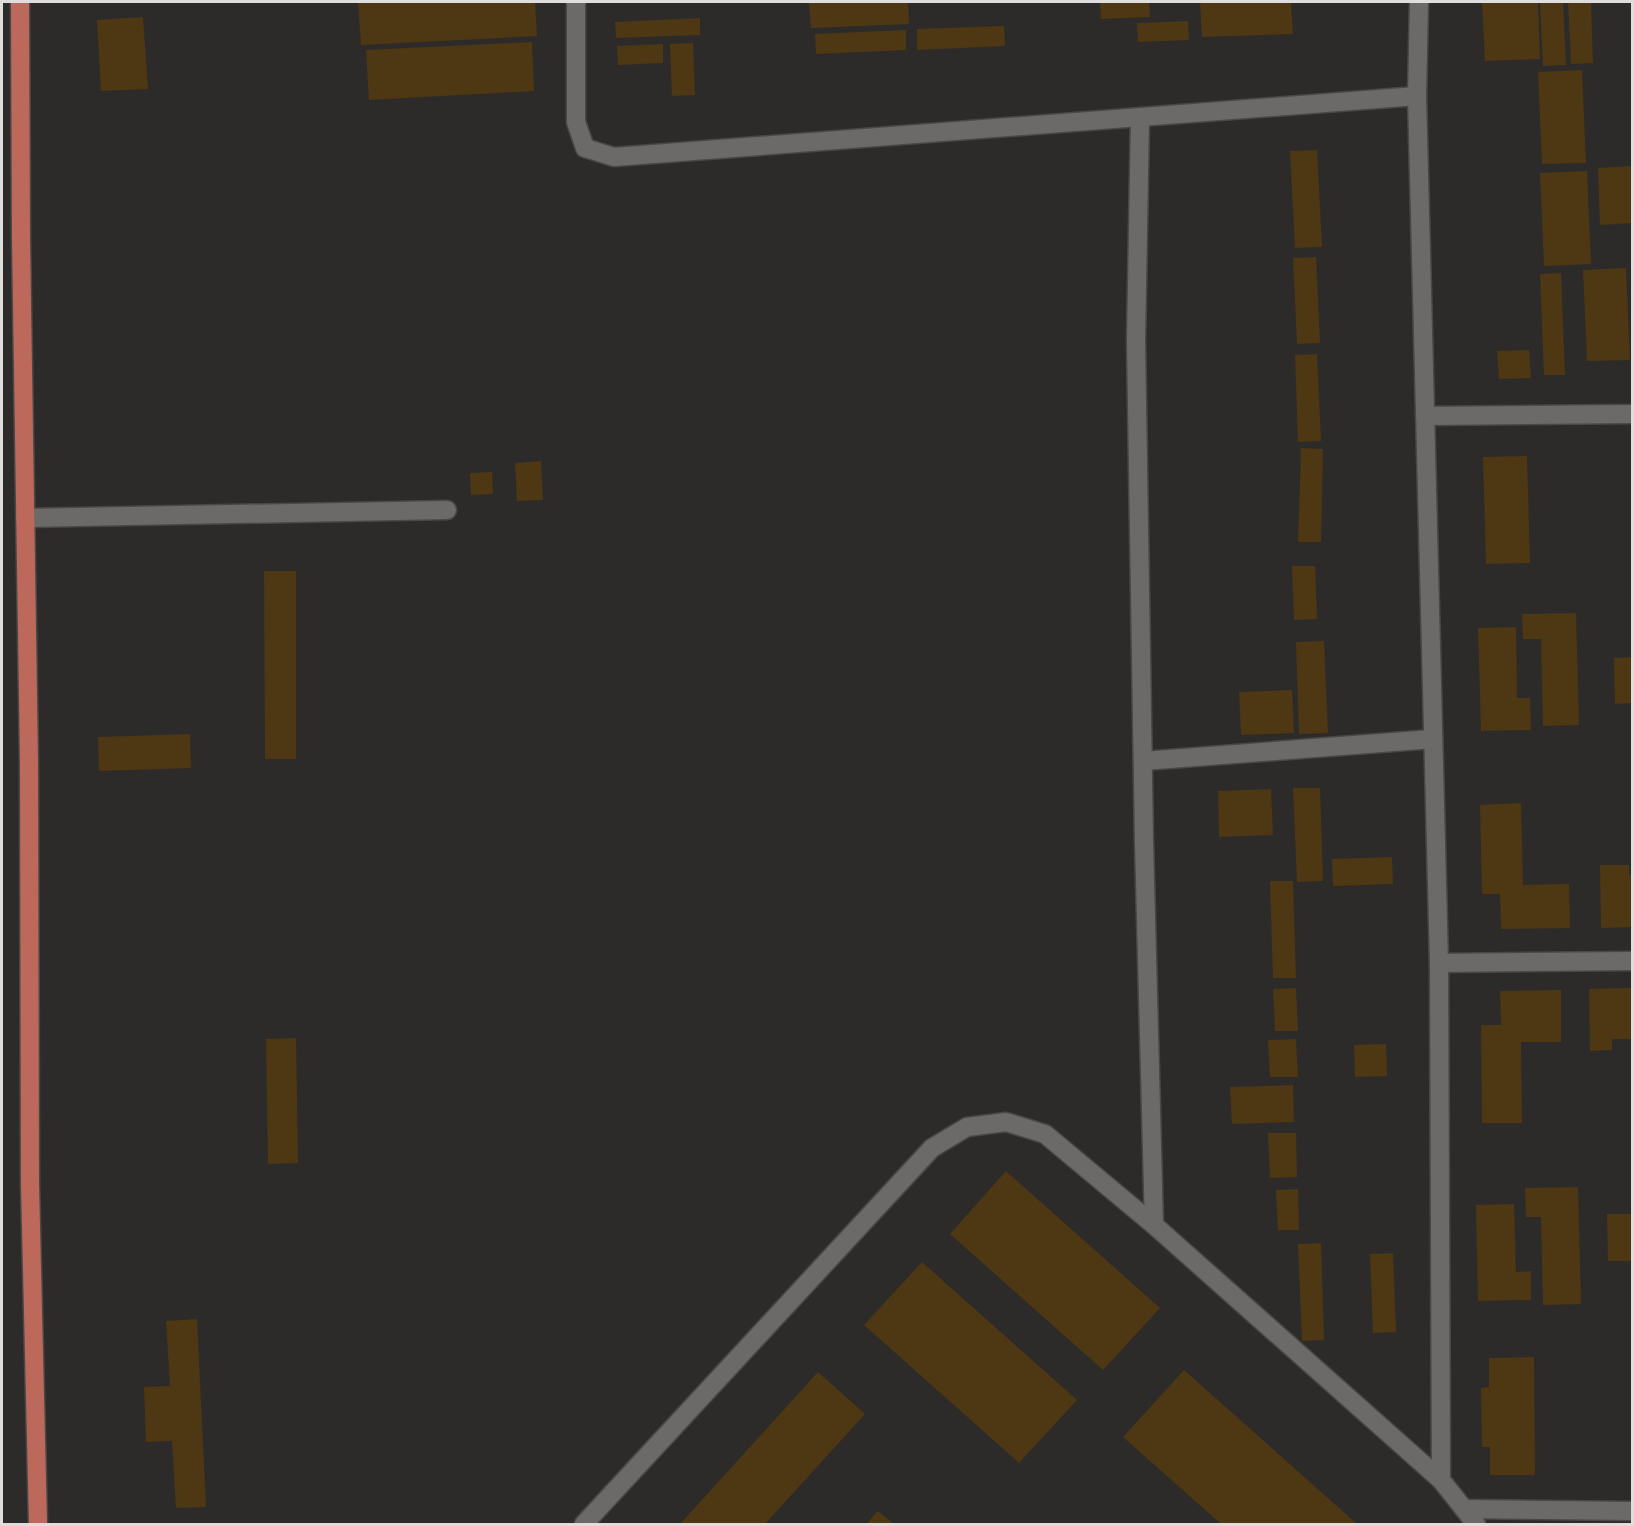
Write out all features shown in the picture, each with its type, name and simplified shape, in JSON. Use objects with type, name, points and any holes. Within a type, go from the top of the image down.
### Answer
[{"type":"main road","points":[[20,2],[24,518],[29,762],[30,1184],[38,1524]]},
{"type":"street","points":[[576,2],[576,122],[585,148],[614,157],[1417,96]]},
{"type":"street","points":[[1419,2],[1417,96],[1439,963],[1441,1480]]},
{"type":"street","points":[[1140,117],[1136,341],[1154,1225]]},
{"type":"street","points":[[1425,416],[1632,414]]},
{"type":"street","points":[[24,518],[447,510]]},
{"type":"street","points":[[1143,761],[1433,739]]},
{"type":"street","points":[[1439,963],[1632,961]]},
{"type":"street","points":[[584,1524],[932,1148],[967,1127],[1006,1122],[1046,1134],[1154,1225],[1441,1480],[1476,1524]]},
{"type":"street","points":[[1464,1509],[1632,1511]]},
{"type":"building","points":[[358,2],[535,2],[537,36],[361,45]]},
{"type":"building","points":[[908,2],[909,24],[811,28],[809,3]]},
{"type":"building","points":[[1149,2],[1150,17],[1101,19],[1100,3]]},
{"type":"building","points":[[1200,2],[1291,2],[1293,34],[1202,37]]},
{"type":"building","points":[[1482,2],[1538,2],[1540,59],[1485,61]]},
{"type":"building","points":[[1540,2],[1563,2],[1566,65],[1543,66]]},
{"type":"building","points":[[1568,2],[1591,2],[1593,63],[1571,64]]},
{"type":"building","points":[[143,17],[148,89],[101,91],[97,20]]},
{"type":"building","points":[[700,18],[700,35],[616,38],[615,22]]},
{"type":"building","points":[[1188,21],[1189,40],[1138,42],[1137,23]]},
{"type":"building","points":[[1004,26],[1005,46],[917,50],[917,29]]},
{"type":"building","points":[[906,30],[906,50],[816,54],[815,34]]},
{"type":"building","points":[[532,42],[534,91],[369,100],[366,50]]},
{"type":"building","points":[[693,43],[695,95],[672,96],[670,44]]},
{"type":"building","points":[[663,44],[663,63],[618,65],[617,46]]},
{"type":"building","points":[[1582,70],[1586,163],[1542,164],[1538,72]]},
{"type":"building","points":[[1317,150],[1322,247],[1295,248],[1290,151]]},
{"type":"building","points":[[1632,166],[1632,223],[1600,225],[1598,168]]},
{"type":"building","points":[[1587,171],[1591,264],[1544,266],[1540,173]]},
{"type":"building","points":[[1316,257],[1320,343],[1297,344],[1293,258]]},
{"type":"building","points":[[1626,268],[1630,360],[1587,361],[1583,270]]},
{"type":"building","points":[[1561,273],[1565,375],[1544,375],[1540,274]]},
{"type":"building","points":[[1529,350],[1531,378],[1499,379],[1497,351]]},
{"type":"building","points":[[1317,354],[1321,441],[1298,442],[1295,355]]},
{"type":"building","points":[[1301,448],[1323,449],[1321,542],[1298,542]]},
{"type":"building","points":[[1527,456],[1530,563],[1486,564],[1483,457]]},
{"type":"building","points":[[541,461],[543,500],[517,501],[515,463]]},
{"type":"building","points":[[492,472],[493,494],[471,495],[470,473]]},
{"type":"building","points":[[1292,566],[1315,566],[1317,619],[1294,620]]},
{"type":"building","points":[[264,571],[296,571],[296,759],[265,759]]},
{"type":"building","points":[[1576,613],[1579,725],[1543,726],[1541,639],[1523,639],[1522,614]]},
{"type":"building","points":[[1516,627],[1517,698],[1530,698],[1531,730],[1481,731],[1478,628]]},
{"type":"building","points":[[1324,641],[1328,733],[1299,734],[1296,642]]},
{"type":"building","points":[[1632,657],[1632,703],[1615,704],[1614,658]]},
{"type":"building","points":[[1292,690],[1294,733],[1241,735],[1239,692]]},
{"type":"building","points":[[190,734],[191,768],[99,771],[98,737]]},
{"type":"building","points":[[1293,788],[1320,788],[1323,881],[1297,882]]},
{"type":"building","points":[[1271,789],[1273,835],[1219,837],[1218,791]]},
{"type":"building","points":[[1521,803],[1523,885],[1569,884],[1570,928],[1501,929],[1500,894],[1482,894],[1480,805]]},
{"type":"building","points":[[1392,857],[1393,884],[1333,886],[1332,859]]},
{"type":"building","points":[[1600,865],[1629,865],[1629,875],[1632,875],[1632,927],[1601,928]]},
{"type":"building","points":[[1270,881],[1293,881],[1296,978],[1273,978]]},
{"type":"building","points":[[1296,988],[1298,1031],[1275,1031],[1273,989]]},
{"type":"building","points":[[1632,988],[1632,1039],[1612,1039],[1612,1050],[1590,1051],[1589,989]]},
{"type":"building","points":[[1561,990],[1561,1042],[1521,1042],[1522,1123],[1482,1123],[1481,1025],[1501,1025],[1500,991]]},
{"type":"building","points":[[296,1038],[298,1163],[268,1164],[266,1039]]},
{"type":"building","points":[[1296,1039],[1298,1077],[1270,1077],[1268,1040]]},
{"type":"building","points":[[1386,1044],[1387,1076],[1355,1077],[1354,1045]]},
{"type":"building","points":[[1293,1085],[1294,1122],[1232,1124],[1230,1087]]},
{"type":"building","points":[[1268,1133],[1296,1133],[1297,1177],[1270,1178]]},
{"type":"building","points":[[1006,1171],[1160,1308],[1103,1370],[950,1234]]},
{"type":"building","points":[[1578,1187],[1581,1304],[1543,1305],[1541,1217],[1526,1217],[1525,1188]]},
{"type":"building","points":[[1298,1189],[1299,1230],[1278,1230],[1276,1190]]},
{"type":"building","points":[[1514,1204],[1516,1272],[1531,1271],[1531,1300],[1478,1301],[1476,1205]]},
{"type":"building","points":[[1607,1214],[1632,1214],[1632,1261],[1608,1261]]},
{"type":"building","points":[[1321,1243],[1324,1340],[1302,1341],[1298,1244]]},
{"type":"building","points":[[1393,1253],[1396,1332],[1373,1333],[1370,1254]]},
{"type":"building","points":[[922,1262],[1077,1400],[1019,1463],[864,1325]]},
{"type":"building","points":[[197,1319],[206,1507],[176,1508],[172,1441],[146,1442],[144,1387],[170,1386],[166,1321]]},
{"type":"building","points":[[1534,1357],[1535,1475],[1490,1475],[1490,1447],[1482,1447],[1481,1388],[1489,1387],[1489,1358]]},
{"type":"building","points":[[1184,1370],[1357,1524],[1221,1524],[1123,1437]]},
{"type":"building","points":[[818,1372],[865,1414],[765,1524],[680,1524]]},
{"type":"building","points":[[878,1511],[894,1524],[866,1524]]}]
